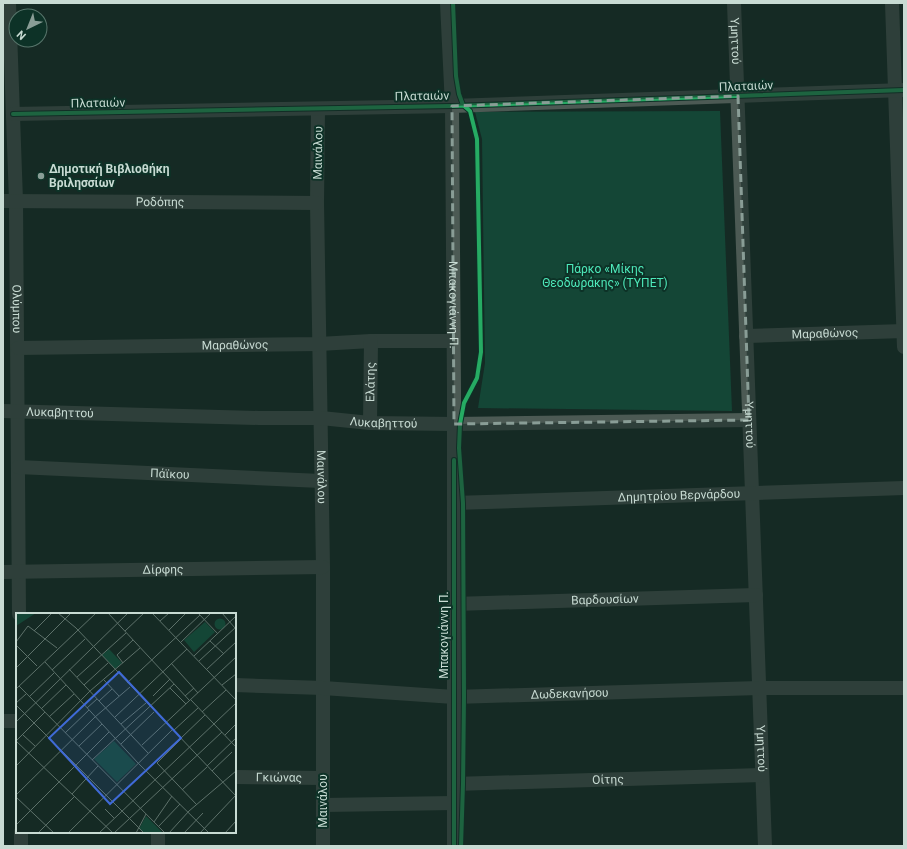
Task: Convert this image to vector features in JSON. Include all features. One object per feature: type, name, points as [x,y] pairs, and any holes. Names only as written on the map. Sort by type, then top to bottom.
[{"type":"street","name":"Ολύμπου","points":[[10,3],[7,95],[13,114],[9,201],[18,348],[19,613]]},
{"type":"street","name":"Μπακογιάννη Π.","points":[[447,3],[452,106],[454,846]]},
{"type":"street","name":"Υμηττού","points":[[734,3],[765,846]]},
{"type":"street","points":[[892,3],[900,90],[904,347]]},
{"type":"street","name":"Πλαταιών","points":[[13,114],[452,106],[900,90]]},
{"type":"street","name":"Μαινάλου","points":[[318,109],[317,203],[323,568],[323,846]]},
{"type":"street","name":"Ροδόπης","points":[[9,201],[317,203]]},
{"type":"street","name":"Μαραθώνος","points":[[746,336],[904,331]]},
{"type":"street","name":"Μαραθώνος","points":[[18,348],[319,344],[371,341],[453,341]]},
{"type":"street","name":"Ελάτης","points":[[370,423],[371,341]]},
{"type":"street","name":"Λυκαβηττού","points":[[3,411],[259,418],[321,418],[370,423],[454,424],[749,420]]},
{"type":"street","name":"Πάϊκου","points":[[18,468],[321,481]]},
{"type":"street","name":"Δημητρίου Βερνάρδου","points":[[454,503],[904,488]]},
{"type":"street","name":"Δίρφης","points":[[3,572],[323,568]]},
{"type":"street","name":"Βαρδουσίων","points":[[454,604],[756,595]]},
{"type":"street","name":"Δωδεκανήσου","points":[[236,685],[323,688],[454,697],[759,688],[904,688]]},
{"type":"street","points":[[3,721],[16,721]]},
{"type":"street","name":"Οίτης","points":[[454,784],[762,775]]},
{"type":"street","name":"Γκιώνας","points":[[236,777],[323,778]]},
{"type":"street","points":[[324,805],[454,803]]},
{"type":"street","points":[[21,833],[21,846]]},
{"type":"street","points":[[158,833],[158,846]]},
{"type":"highlighted area","points":[[738,96],[749,420],[454,424],[452,106]]},
{"type":"green space","name":"Πάρκο «Μίκης Θεοδωράκης» (ΤΥΠΕΤ)","points":[[720,111],[732,411],[478,408],[485,363],[482,139],[475,112]]},
{"type":"cycle path","points":[[453,3],[456,76],[459,94],[463,105],[470,111],[477,139],[481,352],[477,378],[464,403],[460,424],[459,448],[463,503],[464,696],[461,846]]},
{"type":"cycle path","points":[[13,114],[452,106],[904,90]]},
{"type":"cycle path","points":[[454,460],[454,846]]},
{"type":"place","name":"Δημοτική Βιβλιοθήκη Βριλησσίων","points":[[41,176]]}]
